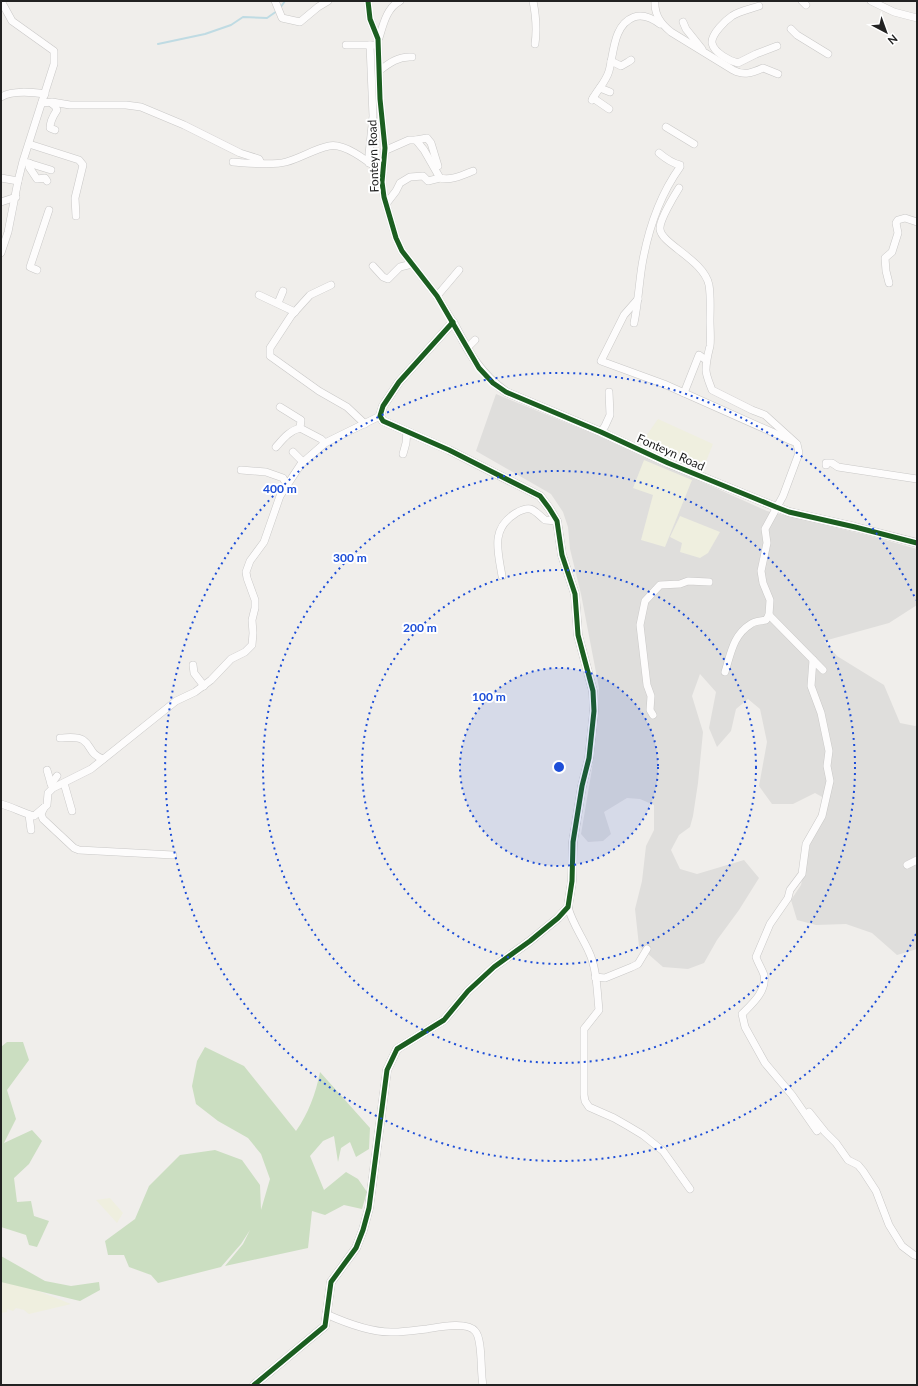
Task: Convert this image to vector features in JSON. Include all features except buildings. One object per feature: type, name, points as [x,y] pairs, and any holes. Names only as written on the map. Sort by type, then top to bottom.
[{"type":"street","points":[[1,1],[12,21],[54,51],[54,64],[28,144],[26,162],[18,181],[8,232],[1,250]]},
{"type":"street","points":[[275,1],[282,18],[300,22],[328,1]]},
{"type":"street","name":"Fonteyn Road","points":[[368,1],[370,19],[378,39],[384,151],[382,182],[386,204],[396,238],[402,251],[437,296],[479,368],[493,383],[506,392],[601,432],[668,463],[776,508],[917,543]]},
{"type":"street","points":[[346,45],[370,45],[378,42],[384,21],[394,4],[400,1]]},
{"type":"street","points":[[533,1],[536,17],[534,44]]},
{"type":"street","points":[[655,1],[654,8],[663,26]]},
{"type":"street","points":[[870,1],[894,12],[917,18]]},
{"type":"street","points":[[758,6],[733,15],[725,22],[713,37],[712,43],[722,55],[730,61],[738,63],[777,46]]},
{"type":"street","points":[[609,109],[593,99],[609,72],[619,31],[624,24],[632,18],[640,16],[648,17],[741,74],[749,74],[764,68],[778,74]]},
{"type":"street","points":[[683,22],[686,29],[704,52]]},
{"type":"street","points":[[791,29],[797,35],[828,54]]},
{"type":"street","points":[[369,163],[373,116],[370,45]]},
{"type":"street","points":[[379,71],[396,59],[406,56],[412,58]]},
{"type":"street","points":[[611,61],[621,66],[631,60]]},
{"type":"street","points":[[600,88],[610,92]]},
{"type":"street","points":[[1,97],[6,94],[45,94]]},
{"type":"street","points":[[42,103],[70,105],[126,105],[141,107],[184,125],[240,153],[259,159],[261,163]]},
{"type":"street","points":[[51,103],[57,110],[50,124],[50,128],[54,130]]},
{"type":"street","points":[[666,127],[694,144]]},
{"type":"street","points":[[384,151],[409,140],[427,138],[431,143],[438,166]]},
{"type":"street","points":[[416,140],[424,150],[440,178]]},
{"type":"street","points":[[28,144],[79,160],[83,165],[75,194],[76,216]]},
{"type":"street","points":[[233,162],[285,163],[330,145],[339,146],[357,154],[383,174]]},
{"type":"street","points":[[634,323],[642,264],[654,220],[664,191],[680,166],[668,160],[659,153]]},
{"type":"street","points":[[26,162],[51,170]]},
{"type":"street","points":[[26,162],[37,179],[45,178],[47,181]]},
{"type":"street","points":[[386,204],[400,184],[410,177],[423,176],[428,181],[440,178],[455,178],[473,171]]},
{"type":"street","points":[[1,178],[18,181]]},
{"type":"street","points":[[679,188],[672,199],[660,229],[662,236],[705,273],[709,284],[710,345],[706,360],[706,371],[712,390],[752,410],[766,414],[797,444],[799,453],[783,496],[765,528],[767,543],[761,571],[763,583],[770,600],[769,615],[766,620],[751,623],[740,631],[735,641],[725,672]]},
{"type":"street","points":[[1,202],[16,197]]},
{"type":"street","points":[[37,270],[30,268],[49,210]]},
{"type":"street","points":[[889,283],[885,258],[892,252],[898,233],[896,229],[898,220],[905,218],[917,222]]},
{"type":"street","points":[[373,266],[383,277],[388,279],[400,267],[412,264]]},
{"type":"street","points":[[437,296],[459,270]]},
{"type":"street","points":[[331,285],[310,295],[295,312],[270,348],[270,356],[319,391],[347,407],[365,424]]},
{"type":"street","points":[[278,303],[283,291]]},
{"type":"street","points":[[259,295],[295,312]]},
{"type":"street","points":[[638,299],[632,304],[624,315],[601,361],[664,384],[797,444]]},
{"type":"street","points":[[52,786],[64,783],[91,769],[176,701],[195,692],[212,680],[231,659],[245,652],[252,645],[254,633],[252,620],[255,600],[246,572],[250,560],[264,542],[280,496],[303,462],[325,444],[380,416],[383,406],[400,382],[453,322]]},
{"type":"street","points":[[467,348],[475,340]]},
{"type":"street","points":[[684,393],[699,355],[706,360]]},
{"type":"street","points":[[601,432],[610,415],[609,392]]},
{"type":"street","points":[[280,407],[301,420],[300,428]]},
{"type":"street","points":[[380,416],[383,421],[456,454],[540,496],[557,521],[562,555],[576,594],[578,635],[592,692],[594,711],[589,758],[582,786],[572,842],[572,881],[568,907],[570,916],[589,952],[594,967],[599,1010],[584,1029],[585,1101],[589,1107],[614,1118],[643,1135],[662,1151],[690,1189]]},
{"type":"street","points":[[276,447],[295,429],[300,428],[321,439],[325,444]]},
{"type":"street","points":[[403,454],[407,431]]},
{"type":"street","points":[[293,452],[303,462]]},
{"type":"street","points":[[826,465],[826,463],[832,463],[838,467],[917,479]]},
{"type":"street","points":[[241,470],[266,472],[283,478],[287,485]]},
{"type":"street","points":[[502,576],[497,542],[501,526],[507,519],[523,509],[531,509],[535,510],[545,520],[557,521]]},
{"type":"street","points":[[653,715],[650,710],[651,696],[647,685],[640,625],[645,601],[660,584],[680,584],[688,581],[709,582]]},
{"type":"street","points":[[769,615],[823,670]]},
{"type":"street","points":[[813,660],[812,686],[821,713],[829,751],[826,766],[830,780],[822,816],[806,844],[802,874],[790,890],[788,898],[770,924],[756,957],[764,974],[764,985],[755,1000],[742,1014],[745,1027],[765,1062],[792,1095],[817,1131]]},
{"type":"street","points":[[193,665],[194,673],[204,686]]},
{"type":"street","points":[[60,738],[78,738],[83,740],[95,756],[103,759]]},
{"type":"street","points":[[47,770],[52,786]]},
{"type":"street","points":[[57,776],[48,793],[47,805],[42,814],[43,819],[74,848],[79,850],[173,855]]},
{"type":"street","points":[[64,783],[72,811]]},
{"type":"street","points":[[1,804],[13,807],[34,816],[44,808]]},
{"type":"street","points":[[29,815],[31,830]]},
{"type":"street","points":[[907,865],[917,860]]},
{"type":"street","points":[[254,1385],[325,1326],[331,1282],[356,1248],[369,1208],[387,1070],[395,1052],[397,1049],[444,1020],[468,991],[489,972],[558,918],[568,907]]},
{"type":"street","points":[[595,977],[605,978],[632,968],[638,964],[647,949]]},
{"type":"street","points":[[792,1095],[836,1143],[848,1160],[858,1165],[863,1171],[876,1191],[889,1225],[902,1246],[917,1256]]},
{"type":"street","points":[[326,1314],[358,1328],[392,1332],[456,1325],[468,1326],[476,1331],[480,1340],[481,1378],[483,1385]]},
{"type":"shaded area","points":[[496,394],[611,441],[767,511],[871,536],[917,549],[917,605],[889,623],[824,641],[837,656],[884,685],[900,723],[915,726],[917,725],[917,949],[897,955],[872,933],[846,924],[816,925],[797,920],[791,900],[801,885],[813,832],[826,810],[824,798],[815,793],[793,804],[772,804],[759,786],[767,742],[760,709],[748,699],[736,709],[731,731],[717,747],[709,728],[716,692],[700,674],[692,696],[703,732],[693,816],[690,827],[679,835],[671,850],[680,869],[697,874],[744,860],[759,878],[739,910],[717,940],[704,963],[688,969],[663,967],[639,946],[635,909],[642,881],[646,846],[654,830],[654,805],[640,799],[627,798],[604,812],[611,834],[603,841],[588,842],[581,834],[592,769],[599,688],[581,594],[570,549],[568,527],[563,512],[551,494],[476,451]]},
{"type":"green space","points":[[658,419],[713,444],[705,464],[644,439]]},
{"type":"green space","points":[[644,460],[692,480],[665,547],[641,540],[653,495],[633,488]]},
{"type":"green space","points":[[680,516],[720,532],[708,553],[700,558],[680,552],[682,543],[670,537]]},
{"type":"green space","points":[[7,1042],[23,1042],[29,1060],[7,1090],[16,1119],[4,1143],[32,1130],[42,1141],[29,1164],[14,1178],[17,1202],[31,1201],[34,1216],[49,1221],[37,1247],[29,1245],[26,1235],[1,1227],[1,1047]]},
{"type":"green space","points":[[205,1047],[244,1066],[296,1131],[311,1103],[320,1072],[370,1128],[369,1149],[356,1157],[350,1142],[341,1148],[338,1162],[334,1136],[323,1141],[310,1156],[324,1190],[346,1172],[358,1179],[367,1192],[362,1209],[344,1205],[325,1215],[312,1211],[308,1248],[225,1266],[243,1244],[250,1230],[241,1244],[221,1267],[158,1283],[151,1275],[129,1267],[124,1255],[108,1255],[105,1241],[135,1219],[149,1186],[180,1155],[215,1150],[242,1160],[260,1185],[261,1210],[270,1179],[261,1154],[248,1138],[218,1121],[196,1104],[192,1086],[197,1061]]},
{"type":"green space","points":[[110,1198],[123,1213],[117,1223],[96,1200]]},
{"type":"green space","points":[[1,1256],[45,1281],[71,1286],[99,1282],[100,1290],[80,1301],[1,1282]]},
{"type":"green space","points":[[1,1276],[71,1304],[29,1314],[24,1310],[16,1308],[13,1311],[7,1309],[7,1312],[1,1313]]},
{"type":"waterway","points":[[280,8],[285,1]]},
{"type":"waterway","points":[[158,44],[205,34],[231,25],[243,17],[267,18],[277,11]]},
{"type":"cycle path","points":[[368,1],[370,19],[378,39],[380,99],[385,148],[382,182],[384,197],[396,238],[402,251],[437,296],[479,368],[493,383],[506,392],[601,432],[668,463],[789,512],[917,543]]},
{"type":"cycle path","points":[[254,1385],[325,1326],[331,1282],[356,1248],[369,1208],[387,1070],[397,1049],[444,1020],[468,991],[494,967],[530,941],[558,918],[568,907],[572,881],[573,842],[582,786],[589,758],[594,711],[593,691],[578,635],[575,594],[562,555],[557,521],[540,496],[449,450],[383,421],[380,416],[383,406],[399,382],[453,322]]}]
